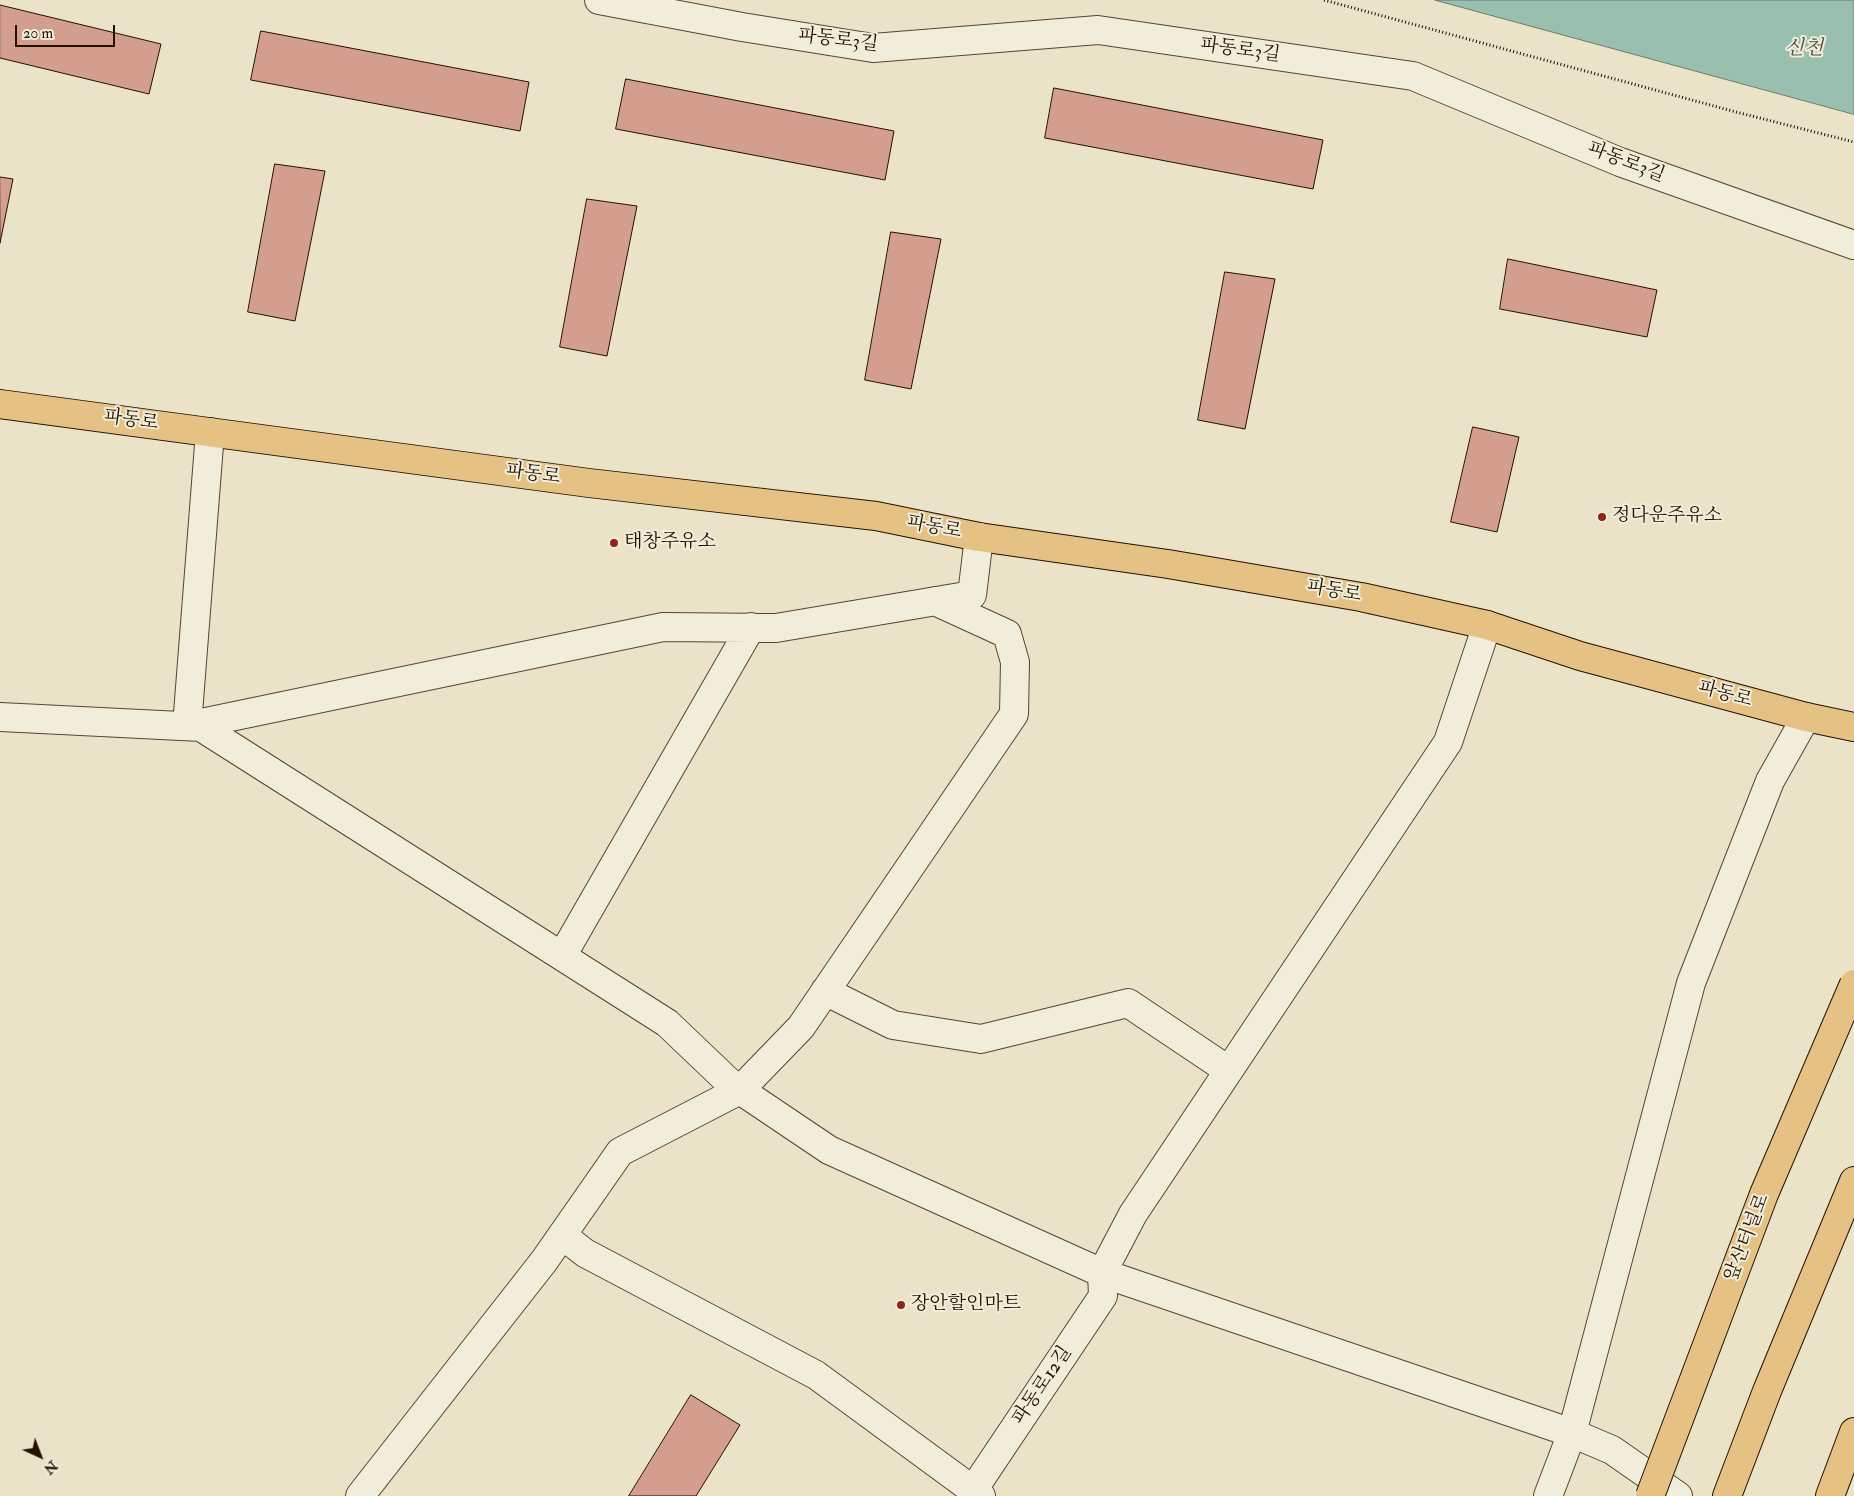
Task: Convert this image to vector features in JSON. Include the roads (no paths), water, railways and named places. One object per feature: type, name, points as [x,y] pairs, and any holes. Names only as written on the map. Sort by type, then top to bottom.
[{"type":"main road","name":"파동로","points":[[0,404],[588,483],[876,516],[979,537],[1168,564],[1352,595],[1487,625],[1580,656],[1806,717],[1854,727]]},
{"type":"main road","name":"앞산터널로","points":[[1650,1496],[1764,1194],[1854,984]]},
{"type":"main road","points":[[1727,1496],[1767,1391],[1854,1181]]},
{"type":"main road","points":[[1830,1496],[1854,1432]]},
{"type":"street","name":"파동로3길","points":[[600,0],[742,27],[873,48],[1098,30],[1413,76],[1620,162],[1854,245]]},
{"type":"street","points":[[187,726],[210,432]]},
{"type":"street","points":[[187,726],[663,627],[776,628],[972,595],[979,537]]},
{"type":"street","points":[[360,1496],[544,1260],[620,1152],[740,1090],[800,1027],[1014,714],[1016,662],[1007,634],[935,601]]},
{"type":"street","points":[[1102,1273],[1132,1214],[1448,742],[1487,625]]},
{"type":"street","points":[[562,956],[751,627]]},
{"type":"street","points":[[0,717],[200,727],[667,1023],[731,1084],[829,1150],[1102,1273],[1572,1433],[1612,1450],[1678,1496]]},
{"type":"street","points":[[1548,1496],[1572,1433],[1691,983],[1770,781],[1806,717]]},
{"type":"street","points":[[825,991],[894,1026],[981,1039],[1128,1003],[1228,1070]]},
{"type":"street","points":[[562,1235],[585,1253],[816,1375],[976,1494]]},
{"type":"street","name":"파동로12길","points":[[976,1494],[1102,1296],[1102,1273]]},
{"type":"water","name":"신천","points":[[1435,0],[1854,0],[1854,114]]},
{"type":"place","name":"정다운주유소","points":[[1602,517]]},
{"type":"place","name":"태창주유소","points":[[614,543]]},
{"type":"place","name":"장안할인마트","points":[[901,1305]]}]
